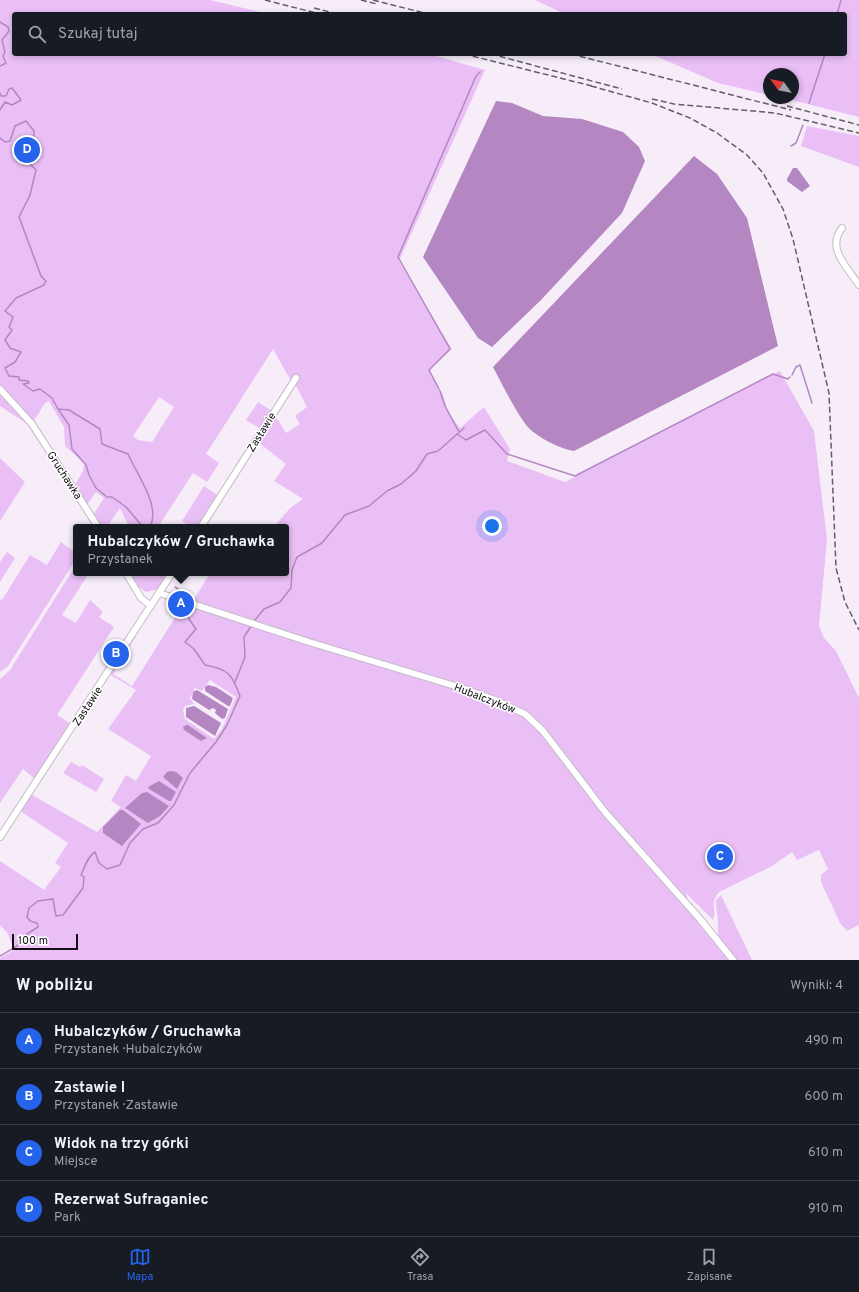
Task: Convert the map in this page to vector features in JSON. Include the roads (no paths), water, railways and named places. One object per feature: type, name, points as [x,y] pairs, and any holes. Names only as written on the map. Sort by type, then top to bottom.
[{"type":"street","points":[[842,228],[835,239],[836,248],[859,284]]},
{"type":"street","name":"Zastawie","points":[[203,524],[296,378]]},
{"type":"street","name":"Gruchawka","points":[[0,389],[32,424],[96,524]]},
{"type":"street","points":[[128,576],[141,598],[151,606]]},
{"type":"street","name":"Zastawie","points":[[0,837],[170,576]]},
{"type":"street","name":"Hubalczyków","points":[[159,593],[309,642],[465,690],[495,700],[525,714],[543,731],[605,812],[700,919],[733,960]]},
{"type":"waterway","points":[[838,12],[841,0]]},
{"type":"waterway","points":[[0,22],[8,27],[9,31],[2,40],[5,52],[3,56],[6,63],[0,66]]},
{"type":"waterway","points":[[809,103],[824,56]]},
{"type":"waterway","points":[[439,389],[429,370],[450,349],[398,257],[476,76],[480,72]]},
{"type":"waterway","points":[[0,93],[1,96],[6,96],[9,89],[12,88],[21,100],[12,105],[5,102],[0,110]]},
{"type":"waterway","points":[[0,138],[5,142],[10,141],[15,126],[26,121],[34,131],[33,148],[27,161],[36,170],[30,195],[19,217],[41,276],[46,281],[44,285],[16,298],[5,311],[13,317],[9,327],[12,330],[5,340],[10,348],[21,352],[15,362],[5,368],[9,376],[19,377],[19,380],[28,381],[29,383],[23,384],[33,391],[40,389],[52,398],[58,409],[69,410],[100,429],[102,444],[128,454],[150,500],[153,519],[151,524]]},
{"type":"waterway","points":[[791,146],[796,143],[803,125]]},
{"type":"waterway","points":[[792,375],[796,367],[800,365],[812,403]]},
{"type":"waterway","points":[[457,434],[466,440],[485,430],[507,454],[575,476],[773,374],[788,379],[790,377]]},
{"type":"waterway","points":[[440,391],[445,406],[459,432]]},
{"type":"waterway","points":[[58,409],[69,425],[72,449],[86,465],[89,475],[96,488],[107,497],[112,497],[126,507],[140,524]]},
{"type":"waterway","points":[[255,620],[264,609],[280,602],[291,588],[292,570],[297,557],[322,543],[345,515],[369,506],[387,491],[401,484],[416,471],[427,454],[438,451],[464,428]]},
{"type":"waterway","points":[[175,587],[192,598]]},
{"type":"waterway","points":[[0,956],[17,946],[27,934],[38,927],[37,923],[30,921],[27,917],[29,908],[38,901],[53,899],[56,916],[63,915],[83,888],[84,877],[81,875],[88,859],[92,854],[95,852],[99,863],[107,869],[120,865],[130,843],[143,829],[158,823],[174,805],[190,773],[216,742],[227,725],[240,696],[234,682],[228,674],[219,668],[205,665],[194,649],[185,642],[196,629],[189,619],[188,608]]},
{"type":"waterway","points":[[235,682],[245,657],[244,637],[251,626]]},
{"type":"railway","points":[[265,0],[312,12]]},
{"type":"railway","points":[[361,0],[377,4]]},
{"type":"railway","points":[[373,0],[420,12]]},
{"type":"railway","points":[[314,8],[330,12]]},
{"type":"railway","points":[[472,56],[596,87]]},
{"type":"railway","points":[[498,56],[622,89]]},
{"type":"railway","points":[[579,56],[791,110]]},
{"type":"railway","points":[[591,86],[652,103],[690,118],[717,133],[747,155],[763,173],[783,209],[793,239],[829,393],[836,568],[845,602],[859,630]]},
{"type":"railway","points":[[652,99],[674,104],[775,113],[859,133]]},
{"type":"railway","points":[[787,106],[859,125]]},
{"type":"place","name":"Rezerwat Sufraganiec","points":[[27,150]]},
{"type":"place","name":"Hubalczyków / Gruchawka","points":[[181,604]]},
{"type":"place","name":"Zastawie I","points":[[116,654]]},
{"type":"place","name":"Widok na trzy górki","points":[[720,857]]}]
